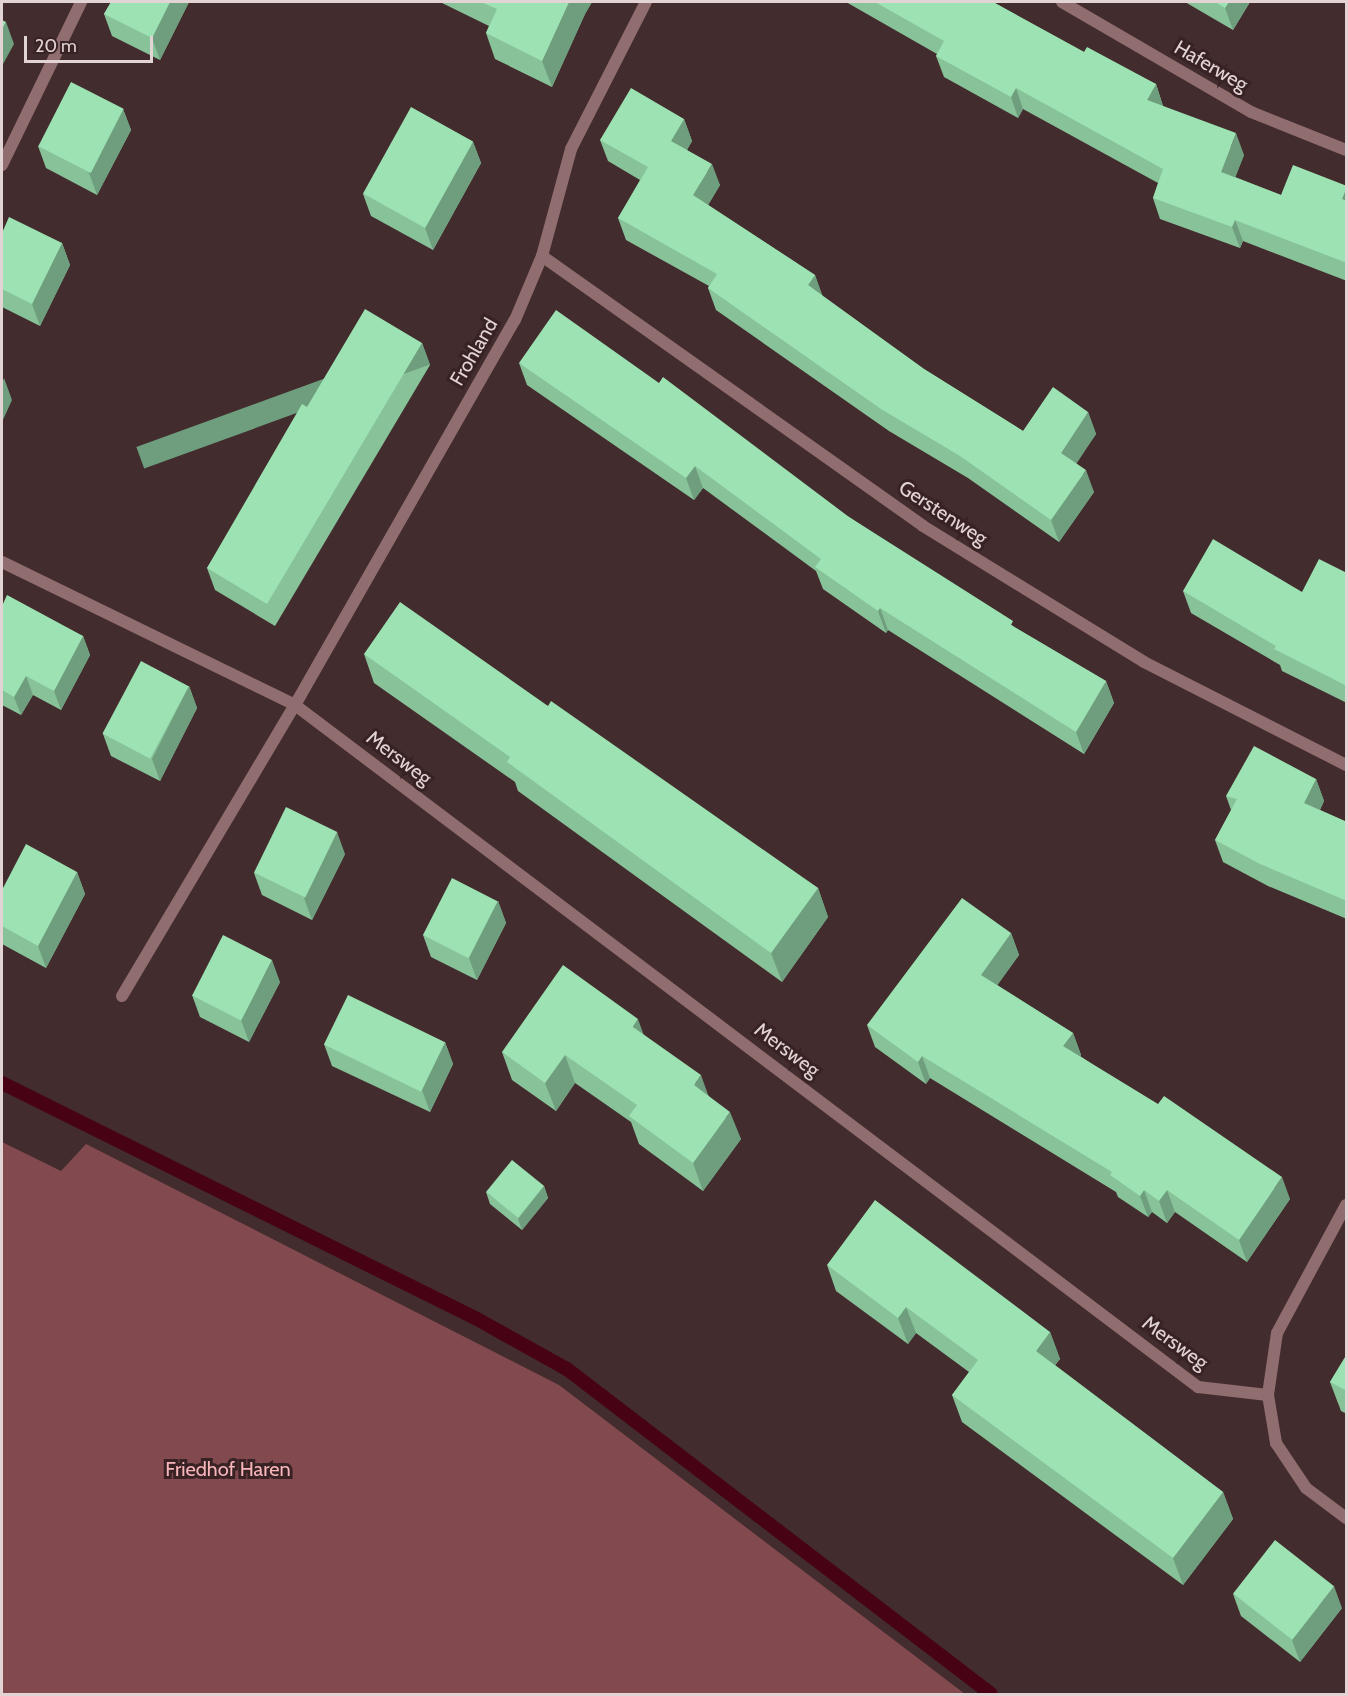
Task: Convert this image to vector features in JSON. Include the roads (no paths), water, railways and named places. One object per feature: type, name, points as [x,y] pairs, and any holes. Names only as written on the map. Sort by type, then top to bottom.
[{"type":"street","points":[[2,165],[81,2]]},
{"type":"street","name":"Frohland","points":[[295,705],[515,320],[542,256],[571,149],[646,2]]},
{"type":"street","name":"Haferweg","points":[[1062,2],[1251,112],[1347,150]]},
{"type":"street","name":"Gerstenweg","points":[[542,256],[951,543],[1144,662],[1347,765]]},
{"type":"street","name":"Mersweg","points":[[2,562],[295,705],[1198,1387],[1268,1395]]},
{"type":"street","points":[[122,996],[295,705]]},
{"type":"street","points":[[1347,1205],[1278,1333],[1268,1395],[1276,1443],[1306,1488],[1347,1518]]},
{"type":"waterway","points":[[2,1083],[477,1319],[567,1369],[991,1694]]},
{"type":"park label","name":"Friedhof Haren","points":[[228,1469]]}]
